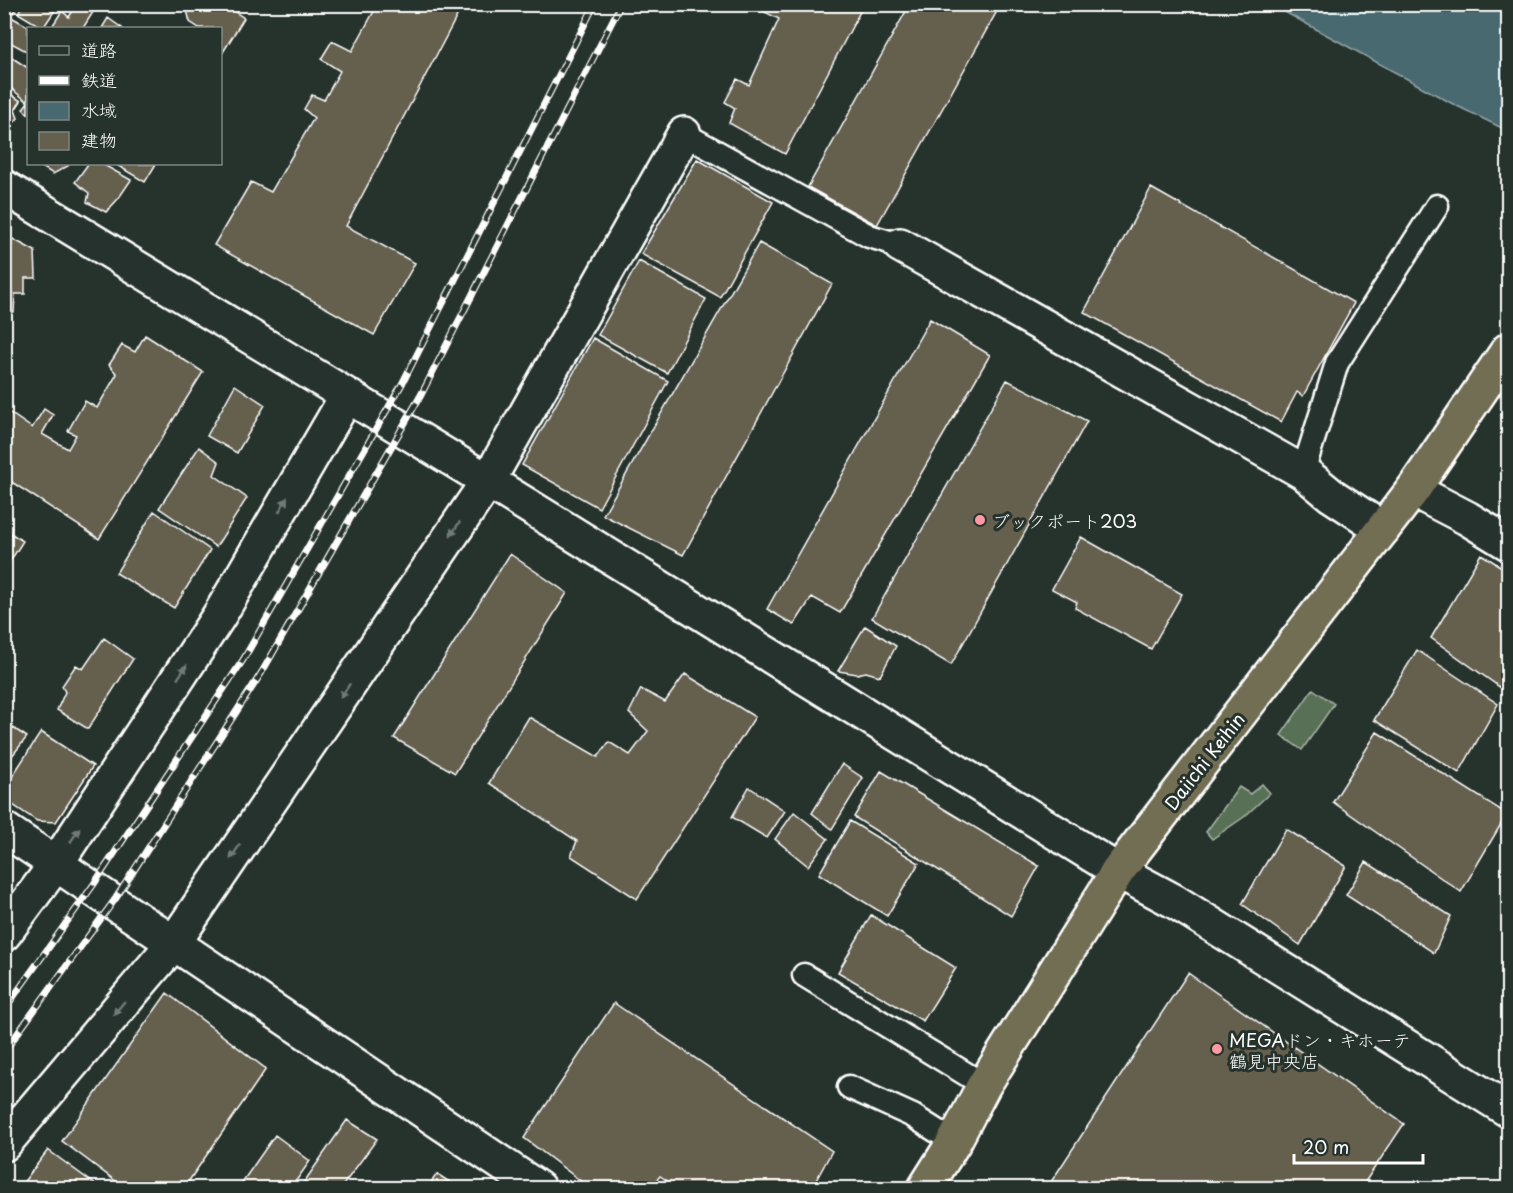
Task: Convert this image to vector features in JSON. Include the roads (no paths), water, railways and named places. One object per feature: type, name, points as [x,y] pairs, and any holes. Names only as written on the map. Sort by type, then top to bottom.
[{"type":"highway","name":"Daiichi Keihin","points":[[925,1188],[954,1142],[984,1085],[1118,871],[1413,490],[1509,350]]},
{"type":"street","points":[[4,1144],[173,944],[488,481],[684,134]]},
{"type":"street","points":[[4,187],[488,481],[1118,871],[1174,901],[1509,1110]]},
{"type":"street","points":[[900,245],[1303,472],[1331,495],[1383,529]]},
{"type":"street","points":[[4,934],[56,864],[219,616],[347,396]]},
{"type":"street","points":[[1413,490],[1509,543]]},
{"type":"street","points":[[4,829],[538,1188]]},
{"type":"lane","points":[[684,134],[869,236],[900,245]]},
{"type":"lane","points":[[1303,472],[1337,363],[1437,206]]},
{"type":"lane","points":[[804,975],[984,1085]]},
{"type":"lane","points":[[849,1087],[913,1116],[954,1142]]},
{"type":"water","points":[[1272,5],[1508,5],[1508,131],[1453,104]]},
{"type":"railway","points":[[4,1010],[94,884],[243,660],[402,384],[595,4]]},
{"type":"railway","points":[[4,1052],[116,898],[262,672],[421,395],[621,4]]},
{"type":"place","name":"ブックポート203","points":[[980,520]]},
{"type":"place","name":"MEGAドン・キホーテ 鶴見中央店","points":[[1217,1049]]}]
